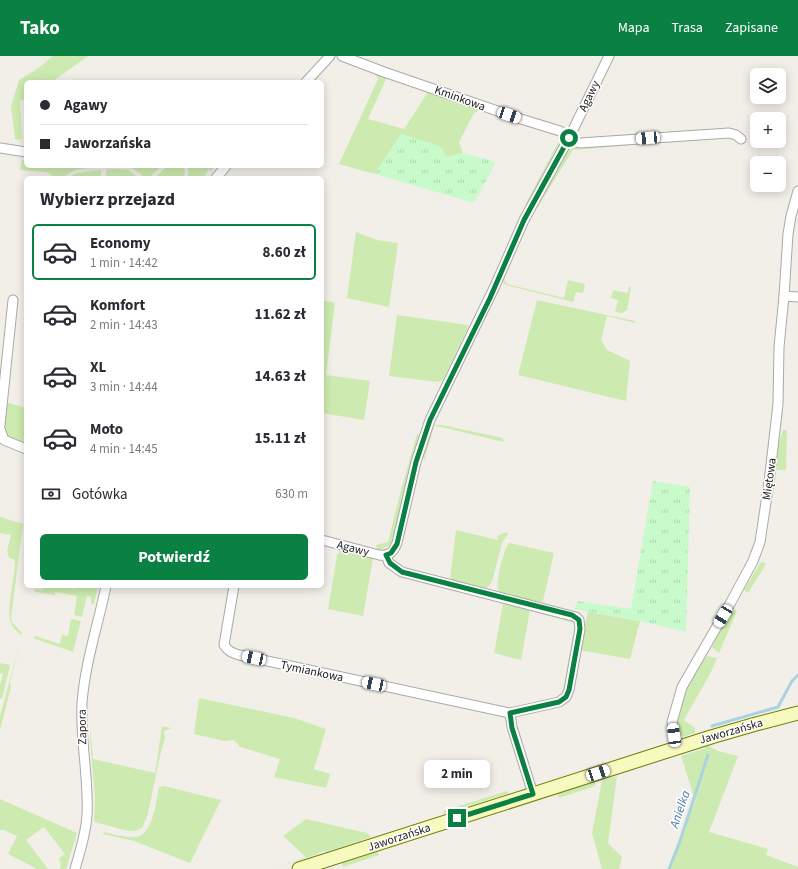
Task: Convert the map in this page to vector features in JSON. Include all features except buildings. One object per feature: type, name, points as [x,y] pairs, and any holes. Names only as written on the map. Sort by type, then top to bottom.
[{"type":"street","points":[[308,80],[330,56]]},
{"type":"street","name":"Kminkowa","points":[[342,56],[521,119],[560,130],[573,141],[580,143],[729,133],[736,135],[741,139]]},
{"type":"street","name":"Agawy","points":[[324,541],[370,553],[386,555],[391,553],[397,544],[416,462],[430,420],[487,304],[524,220],[569,138],[609,56]]},
{"type":"street","points":[[0,148],[24,152]]},
{"type":"street","points":[[218,176],[224,168]]},
{"type":"street","name":"Miętowa","points":[[677,748],[672,722],[682,687],[754,561],[760,542],[777,411],[779,347],[789,224],[798,191]]},
{"type":"street","points":[[784,296],[798,297]]},
{"type":"street","points":[[0,424],[13,300]]},
{"type":"street","points":[[0,429],[4,440],[24,448]]},
{"type":"street","name":"Tymiankowa","points":[[234,588],[224,645],[226,649],[239,655],[510,713],[559,702],[566,697],[569,690],[580,634],[580,624],[576,617],[402,572],[390,563],[386,555]]},
{"type":"street","name":"Zapora","points":[[75,869],[84,836],[87,818],[82,732],[84,688],[88,662],[106,588]]},
{"type":"street","points":[[510,713],[512,728],[533,794]]},
{"type":"street","name":"Jaworzańska","points":[[299,869],[677,748],[756,724],[798,714]]},
{"type":"green space","points":[[53,56],[88,56],[55,80],[24,80],[24,100],[20,101],[22,139],[15,139],[11,106],[19,80],[37,69]]},
{"type":"green space","points":[[365,68],[387,77],[368,119],[404,129],[428,92],[403,83],[558,134],[563,141],[528,206],[525,205],[559,141],[557,136],[480,110],[474,113],[459,142],[463,153],[447,157],[401,134],[375,174],[339,164],[378,79],[375,73],[363,69]]},
{"type":"green space","points":[[401,134],[440,146],[447,157],[463,153],[496,162],[474,203],[375,174]]},
{"type":"green space","points":[[653,141],[655,143],[573,150],[539,205],[537,203],[565,152],[569,149],[573,147]]},
{"type":"green space","points":[[22,160],[24,160],[24,168],[88,168],[75,170],[65,176],[53,176],[46,172],[20,170]]},
{"type":"green space","points":[[131,168],[159,168],[151,176],[143,176]]},
{"type":"green space","points":[[165,168],[184,168],[185,172],[184,176],[157,176]]},
{"type":"green space","points":[[188,168],[213,168],[211,171],[209,169],[206,176],[188,176]]},
{"type":"green space","points":[[101,170],[101,176],[71,176],[77,173]]},
{"type":"green space","points":[[106,170],[128,170],[136,176],[106,176]]},
{"type":"green space","points":[[356,232],[377,240],[398,243],[389,307],[347,298]]},
{"type":"green space","points":[[518,240],[520,241],[504,279],[507,284],[564,298],[568,280],[585,284],[583,293],[576,292],[573,302],[506,285],[502,281]]},
{"type":"green space","points":[[629,286],[631,287],[627,310],[622,313],[615,312],[618,300],[611,298],[613,290],[628,293]]},
{"type":"green space","points":[[324,300],[335,303],[326,375],[370,381],[364,420],[324,413]]},
{"type":"green space","points":[[537,300],[635,321],[635,323],[607,316],[601,340],[607,350],[630,361],[626,401],[518,375]]},
{"type":"green space","points":[[397,315],[469,326],[443,380],[438,382],[389,376]]},
{"type":"green space","points":[[5,402],[24,407],[24,446],[10,441],[3,428]]},
{"type":"green space","points":[[436,425],[503,438],[504,442],[437,426],[434,427],[424,461],[426,442],[430,431],[433,427]]},
{"type":"green space","points":[[783,430],[787,430],[786,470],[776,470],[778,445]]},
{"type":"green space","points":[[417,434],[420,435],[395,538],[388,546],[377,550],[376,545],[388,542]]},
{"type":"green space","points":[[653,481],[690,487],[686,632],[640,621],[574,609],[578,601],[631,609]]},
{"type":"green space","points":[[0,517],[23,524],[11,618],[12,622],[22,633],[22,635],[14,629],[10,620],[9,614],[15,560],[9,558],[7,551],[11,535],[0,533]]},
{"type":"green space","points":[[456,530],[498,540],[497,536],[507,532],[508,534],[502,543],[492,582],[487,588],[482,589],[450,580]]},
{"type":"green space","points":[[509,543],[554,553],[543,601],[519,600],[507,596],[498,590],[500,566],[504,552]]},
{"type":"green space","points":[[342,549],[373,556],[363,616],[328,609],[337,555]]},
{"type":"green space","points":[[763,562],[766,564],[748,593],[744,590],[760,563]]},
{"type":"green space","points":[[43,588],[98,588],[94,604],[91,604],[91,597],[87,596],[82,617],[74,615],[77,596],[55,592],[55,595],[35,592],[35,589],[43,590]]},
{"type":"green space","points":[[501,601],[574,620],[576,624],[566,690],[561,697],[532,705],[532,703],[562,695],[575,623],[530,611],[521,660],[494,653],[503,604],[500,603]]},
{"type":"green space","points":[[735,610],[737,611],[719,653],[712,647],[724,623]]},
{"type":"green space","points":[[588,612],[640,621],[630,659],[579,650]]},
{"type":"green space","points":[[71,619],[81,621],[73,652],[33,638],[35,636],[60,644],[62,635],[68,636]]},
{"type":"green space","points":[[20,643],[10,683],[11,687],[0,730],[0,716]]},
{"type":"green space","points":[[707,656],[717,658],[711,672],[684,720],[695,728],[695,733],[683,737],[679,732],[677,725],[679,706],[693,673]]},
{"type":"green space","points":[[0,663],[10,665],[2,699],[0,698],[0,685],[3,674],[0,673]]},
{"type":"green space","points":[[199,698],[294,718],[326,729],[314,769],[330,774],[326,788],[274,777],[280,759],[240,747],[234,740],[224,741],[194,734]]},
{"type":"green space","points":[[90,725],[93,759],[155,773],[162,726],[171,728],[164,731],[165,738],[148,814],[142,828],[135,831],[129,831],[94,822],[95,798]]},
{"type":"green space","points":[[707,745],[718,751],[738,756],[709,832],[768,849],[766,855],[798,867],[798,869],[670,869],[695,800],[681,756],[703,749]]},
{"type":"green space","points":[[617,776],[608,843],[622,857],[619,869],[602,869],[592,833],[602,781]]},
{"type":"green space","points":[[595,782],[595,786],[559,798],[558,793]]},
{"type":"green space","points":[[164,786],[221,800],[190,863],[134,841],[103,834],[104,832],[119,836],[131,837],[141,835],[146,831],[153,817],[159,787]]},
{"type":"green space","points":[[507,791],[509,793],[444,814],[443,811]]},
{"type":"green space","points":[[0,799],[77,833],[66,869],[60,869],[61,864],[59,858],[65,854],[44,827],[26,840],[48,869],[37,869],[8,854],[17,836],[4,830],[0,830]]},
{"type":"green space","points":[[306,819],[367,833],[371,837],[326,852],[318,853],[273,869],[306,857],[283,836]]},
{"type":"green space","points":[[377,851],[379,855],[343,867],[342,863]]},
{"type":"waterway","name":"Anielka","points":[[712,726],[778,707],[792,681],[798,675]]},
{"type":"waterway","name":"Anielka","points":[[669,869],[680,841],[708,755]]},
{"type":"route","points":[[457,818],[533,794],[512,728],[510,713],[559,702],[566,697],[569,690],[580,634],[579,620],[572,615],[402,572],[390,563],[386,555],[395,549],[397,544],[416,462],[426,428],[490,298],[524,220],[569,138]]}]
